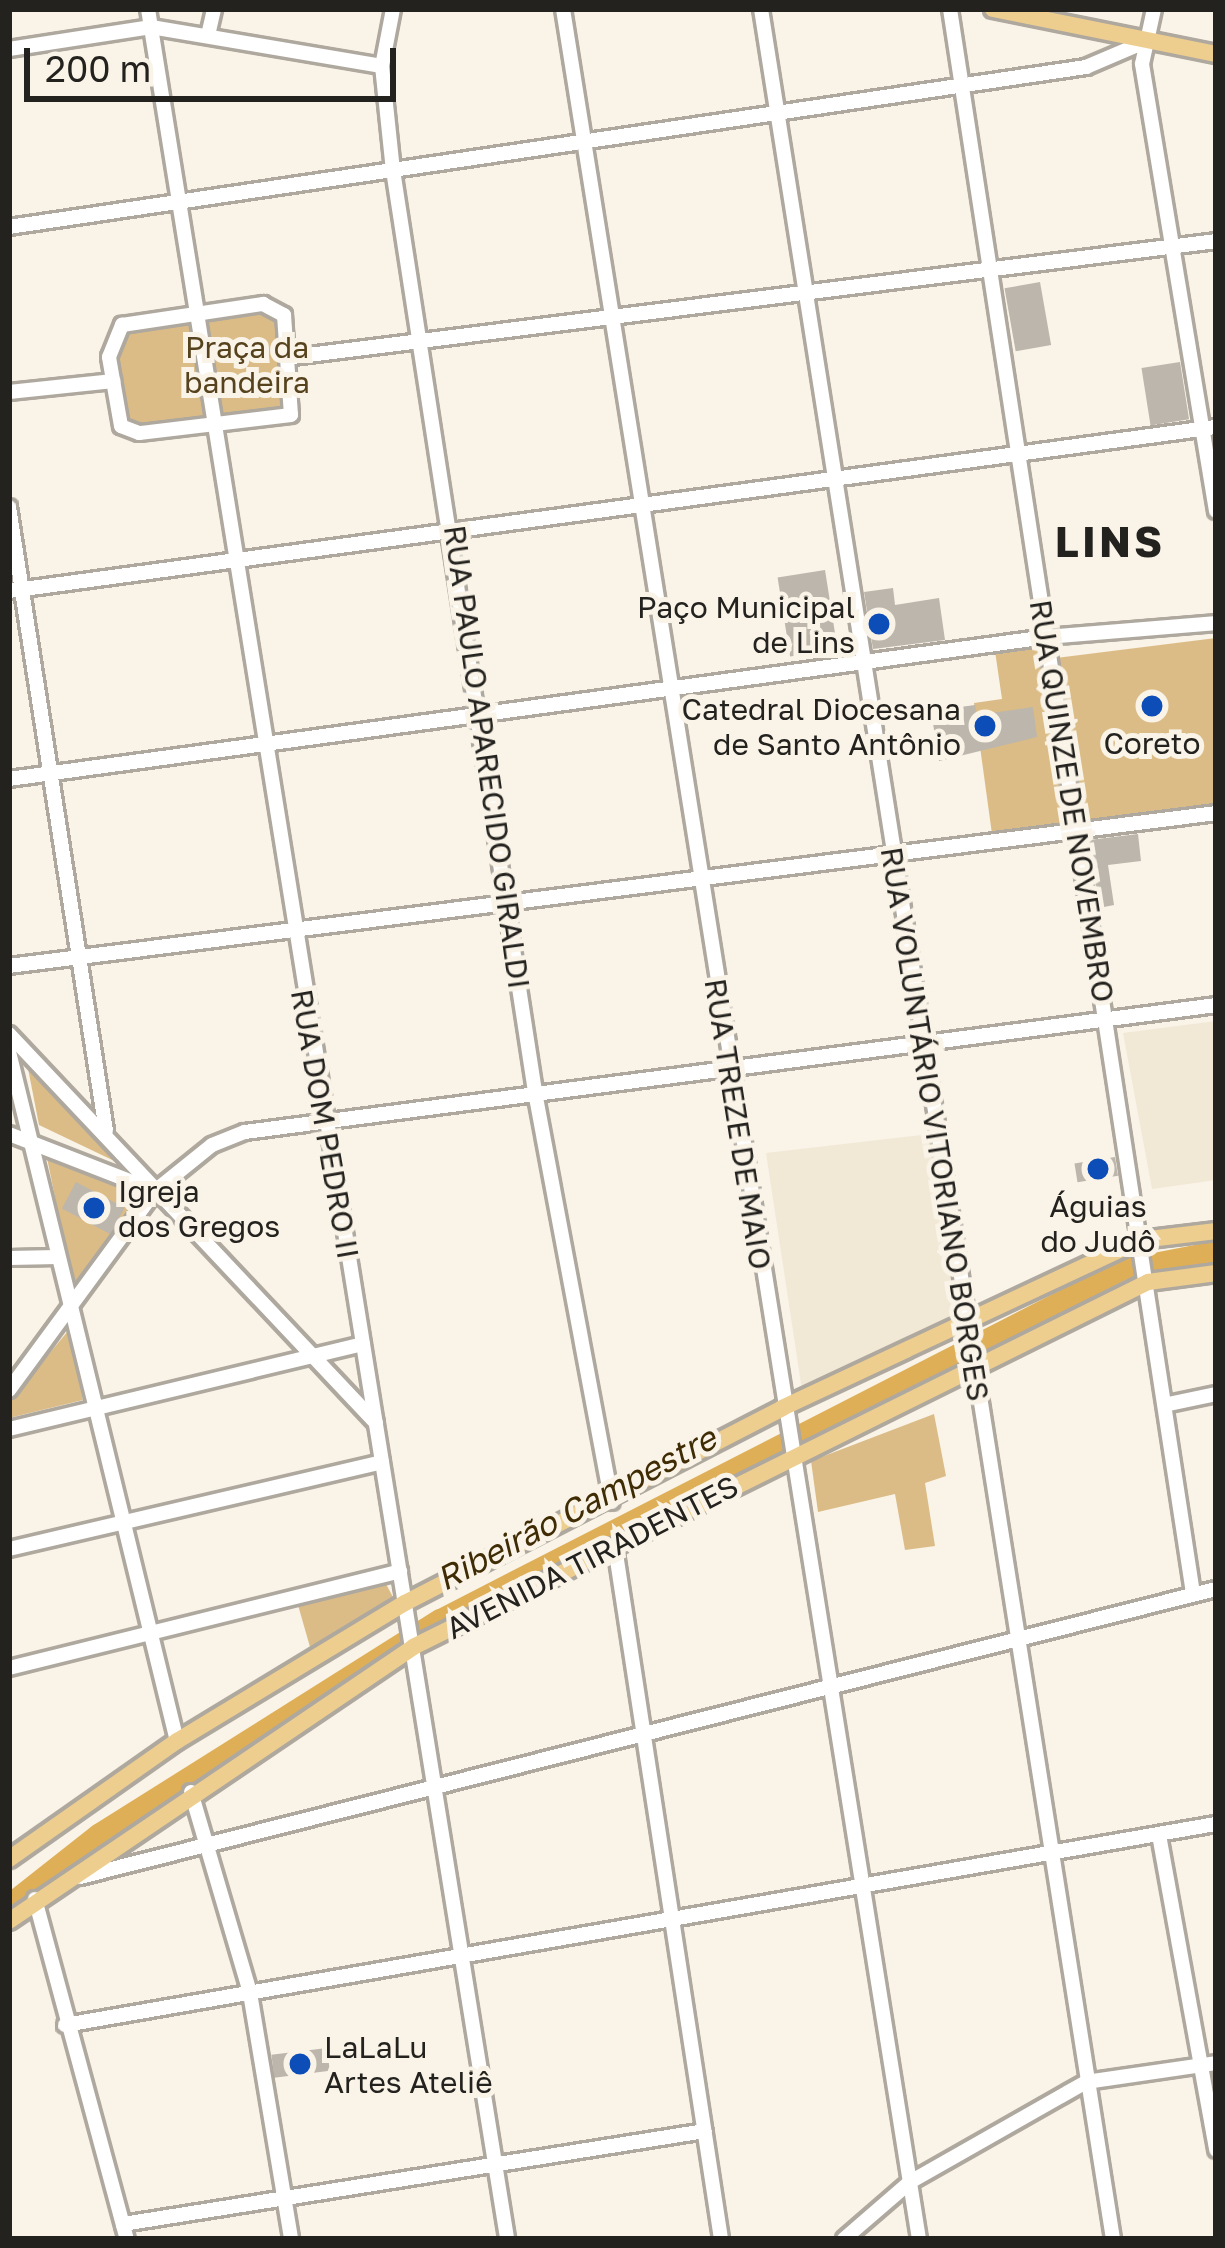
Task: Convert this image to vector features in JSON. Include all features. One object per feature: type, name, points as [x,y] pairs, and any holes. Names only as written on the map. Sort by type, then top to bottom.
[{"type":"main road","points":[[993,9],[1216,54]]},
{"type":"main road","name":"AVENIDA TIRADENTES","points":[[9,1859],[176,1741],[406,1609],[783,1413],[1142,1245],[1216,1231]]},
{"type":"main road","name":"AVENIDA TIRADENTES","points":[[9,1922],[57,1882],[412,1643],[615,1547],[790,1449],[1147,1278],[1216,1273]]},
{"type":"street","name":"RUA DOM PEDRO II","points":[[148,9],[210,427],[267,744],[322,1119],[376,1423],[506,2239]]},
{"type":"street","points":[[208,31],[214,9]]},
{"type":"street","name":"RUA PAULO APARECIDO GIRALDI","points":[[393,9],[382,66],[393,170],[483,716],[536,1092],[612,1504]]},
{"type":"street","name":"RUA TREZE DE MAIO","points":[[563,9],[617,316],[639,506],[674,689],[698,881],[919,2239]]},
{"type":"street","name":"RUA VOLUNTÁRIO VITORIANO BORGES","points":[[760,9],[857,664],[894,855],[1113,2239]]},
{"type":"street","name":"RUA QUINZE DE NOVEMBRO","points":[[950,9],[1014,450],[1169,1404],[1193,1593]]},
{"type":"street","points":[[1154,9],[1142,64],[1209,428],[1216,511]]},
{"type":"street","points":[[9,49],[151,27],[208,31],[382,66]]},
{"type":"street","points":[[9,227],[583,137],[1086,67],[1147,41]]},
{"type":"street","points":[[293,357],[1216,242]]},
{"type":"street","points":[[278,309],[293,357],[291,415],[128,432],[112,381],[111,339],[122,325],[193,314],[278,309]]},
{"type":"street","points":[[9,392],[112,381]]},
{"type":"street","points":[[16,590],[1014,450],[1209,428]]},
{"type":"street","points":[[9,507],[16,590],[82,959],[106,1131]]},
{"type":"street","points":[[9,779],[1047,637],[1216,623]]},
{"type":"street","points":[[9,966],[294,934],[1216,813]]},
{"type":"street","points":[[9,1390],[71,1313],[154,1192],[212,1144],[322,1119],[1216,1005]]},
{"type":"street","points":[[9,1034],[106,1131],[154,1192],[376,1423]]},
{"type":"street","points":[[9,1052],[176,1741]]},
{"type":"street","points":[[9,1134],[29,1135],[154,1192]]},
{"type":"street","points":[[9,1258],[58,1257]]},
{"type":"street","points":[[9,1429],[363,1344]]},
{"type":"street","points":[[1169,1404],[1216,1394]]},
{"type":"street","points":[[9,1549],[382,1462]]},
{"type":"street","points":[[615,1547],[639,1733],[721,2239]]},
{"type":"street","points":[[9,1668],[400,1571]]},
{"type":"street","points":[[57,1882],[436,1790],[639,1733],[832,1689],[1216,1589]]},
{"type":"street","points":[[191,1792],[250,1993],[291,2239]]},
{"type":"street","points":[[65,2025],[1216,1824]]},
{"type":"street","points":[[1159,1834],[1209,2064],[1216,2150]]},
{"type":"street","points":[[35,1899],[65,2025],[125,2231],[285,2198],[705,2131]]},
{"type":"street","points":[[844,2239],[910,2182],[1086,2082],[1209,2064]]},
{"type":"shaded area","points":[[1216,1021],[1216,1180],[1152,1189],[1123,1033]]},
{"type":"shaded area","points":[[930,1134],[957,1316],[802,1390],[766,1153]]},
{"type":"green space","name":"Praça da bandeira","points":[[263,305],[278,310],[295,408],[211,425],[195,315]]},
{"type":"green space","name":"Praça da bandeira","points":[[191,316],[208,425],[129,431],[111,368],[117,331]]},
{"type":"green space","points":[[1216,638],[1216,809],[1079,828],[1056,658]]},
{"type":"green space","points":[[1046,645],[1068,824],[992,834],[974,703],[1002,699],[995,651]]},
{"type":"green space","points":[[26,1058],[127,1167],[39,1125]]},
{"type":"green space","points":[[46,1153],[141,1198],[75,1295]]},
{"type":"green space","points":[[68,1331],[83,1400],[9,1418],[9,1402]]},
{"type":"green space","points":[[934,1414],[946,1476],[925,1483],[935,1546],[905,1550],[895,1494],[818,1512],[811,1461]]},
{"type":"green space","points":[[385,1582],[394,1599],[310,1647],[298,1605]]},
{"type":"building","points":[[1040,282],[1051,345],[1016,351],[1005,288]]},
{"type":"building","points":[[1180,362],[1189,419],[1151,425],[1141,368]]},
{"type":"building","points":[[825,570],[838,649],[790,657],[778,578]]},
{"type":"building","points":[[893,588],[895,605],[939,598],[945,640],[873,649],[864,592]]},
{"type":"building","name":"Catedral Diocesana de Santo Antônio","points":[[975,705],[977,715],[1033,707],[1037,737],[939,761],[931,711]]},
{"type":"building","points":[[1138,834],[1141,861],[1108,865],[1114,905],[1099,908],[1089,840]]},
{"type":"building","name":"Águias do Judô","points":[[1115,1157],[1118,1176],[1077,1182],[1075,1163]]},
{"type":"building","name":"Igreja dos Gregos","points":[[76,1182],[125,1208],[110,1234],[62,1208]]},
{"type":"building","name":"LaLaLu Artes Ateliê","points":[[327,2048],[330,2071],[274,2078],[271,2055]]},
{"type":"waterway","name":"Ribeirão Campestre","points":[[9,1904],[98,1834],[440,1619],[1123,1269],[1216,1251]]},
{"type":"place","name":"Paço Municipal de Lins","points":[[879,624]]},
{"type":"place","name":"Coreto","points":[[1152,706]]},
{"type":"place","name":"Catedral Diocesana de Santo Antônio","points":[[985,726]]},
{"type":"place","name":"Águias do Judô","points":[[1098,1169]]},
{"type":"place","name":"Igreja dos Gregos","points":[[94,1208]]},
{"type":"place","name":"LaLaLu Artes Ateliê","points":[[300,2064]]},
{"type":"district","name":"LINS","points":[[1110,541]]}]
